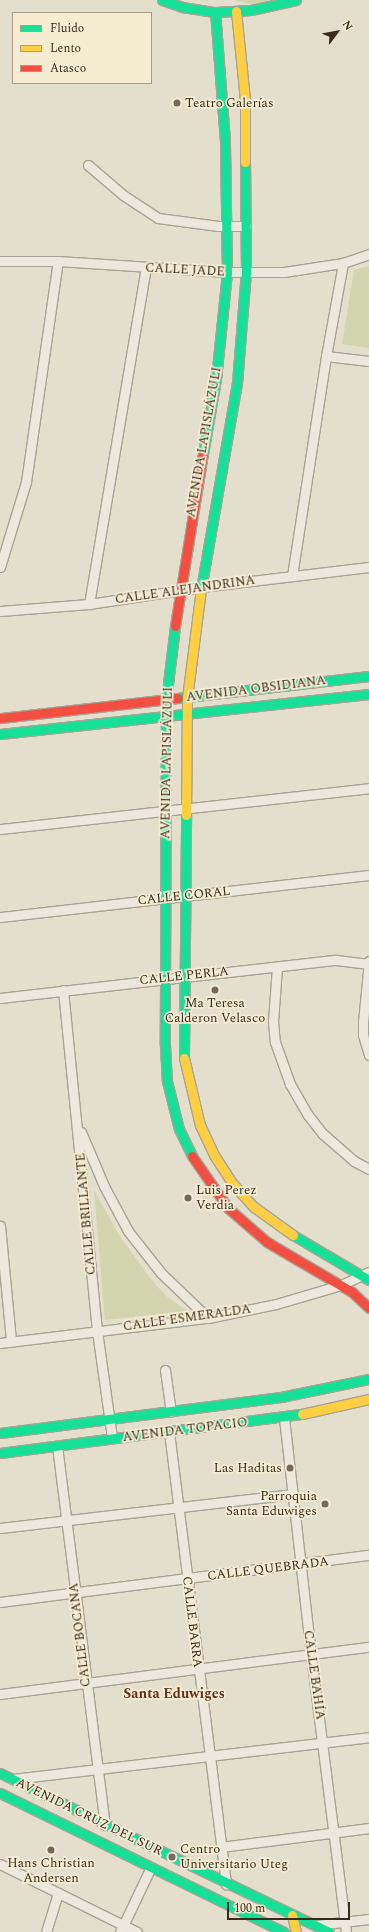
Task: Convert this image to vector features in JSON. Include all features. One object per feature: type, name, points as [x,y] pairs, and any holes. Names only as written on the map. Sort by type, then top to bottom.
[{"type":"main road","points":[[162,0],[182,7],[215,12],[277,6],[296,0]]},
{"type":"main road","name":"AVENIDA LAPISLÁZULI","points":[[236,11],[245,100],[246,272],[238,383],[201,587],[187,698],[184,1065],[200,1125],[217,1160],[254,1208],[278,1226],[367,1275]]},
{"type":"main road","name":"AVENIDA LAPISLÁZULI","points":[[215,12],[225,141],[227,272],[216,379],[179,590],[166,700],[165,978],[167,1081],[179,1129],[195,1162],[216,1194],[249,1228],[268,1242],[341,1285],[369,1308]]},
{"type":"main road","points":[[216,25],[228,19],[237,24]]},
{"type":"main road","name":"AVENIDA OBSIDIANA","points":[[0,718],[187,698],[369,676]]},
{"type":"main road","name":"AVENIDA OBSIDIANA","points":[[0,734],[166,718],[369,694]]},
{"type":"main road","name":"AVENIDA TOPACIO","points":[[0,1433],[110,1421],[281,1397],[369,1379]]},
{"type":"main road","name":"AVENIDA TOPACIO","points":[[0,1453],[284,1418],[369,1399]]},
{"type":"main road","name":"AVENIDA CRUZ DEL SUR","points":[[0,1773],[270,1906],[329,1932]]},
{"type":"main road","name":"AVENIDA CRUZ DEL SUR","points":[[0,1793],[281,1931]]},
{"type":"main road","points":[[270,1906],[281,1931]]},
{"type":"main road","points":[[292,1915],[296,1932]]},
{"type":"street","points":[[88,165],[123,195],[153,215],[226,226],[246,226]]},
{"type":"street","name":"CALLE JADE","points":[[0,261],[58,261],[146,268],[227,272],[284,272],[343,263],[369,254]]},
{"type":"street","points":[[0,567],[26,482],[58,261]]},
{"type":"street","points":[[292,576],[326,356],[343,263]]},
{"type":"street","points":[[90,604],[146,268]]},
{"type":"street","points":[[326,356],[369,361]]},
{"type":"street","name":"CALLE ALEJANDRINA","points":[[0,611],[90,604],[201,587],[369,567]]},
{"type":"street","points":[[0,830],[369,788]]},
{"type":"street","name":"CALLE CORAL","points":[[0,917],[369,875]]},
{"type":"street","name":"CALLE PERLA","points":[[0,998],[165,978],[336,960],[369,963]]},
{"type":"street","points":[[369,963],[363,1028],[369,1055]]},
{"type":"street","points":[[277,967],[274,1009],[275,1042],[290,1084],[301,1106],[324,1134],[354,1161],[369,1169]]},
{"type":"street","name":"CALLE BRILLANTE","points":[[63,990],[97,1331],[112,1438]]},
{"type":"street","points":[[77,1122],[104,1186],[128,1231],[161,1273],[208,1318]]},
{"type":"street","points":[[0,1226],[11,1341]]},
{"type":"street","name":"CALLE ESMERALDA","points":[[0,1343],[208,1318],[276,1304],[341,1285],[367,1275]]},
{"type":"street","points":[[165,1370],[171,1412]]},
{"type":"street","name":"CALLE BAHÍA","points":[[284,1418],[310,1655],[335,1832],[346,1932]]},
{"type":"street","name":"CALLE BARRA","points":[[169,1432],[226,1884]]},
{"type":"street","name":"CALLE BOCANA","points":[[57,1446],[96,1768],[105,1825]]},
{"type":"street","points":[[0,1528],[293,1494]]},
{"type":"street","name":"CALLE QUEBRADA","points":[[0,1602],[301,1565],[369,1555]]},
{"type":"street","points":[[0,1694],[369,1648]]},
{"type":"street","points":[[12,1779],[96,1768],[209,1757],[369,1738]]},
{"type":"street","points":[[221,1847],[369,1828]]},
{"type":"street","points":[[0,1864],[58,1893],[121,1928],[137,1932]]},
{"type":"street","points":[[121,1928],[150,1866]]},
{"type":"street","points":[[46,1932],[58,1893]]},
{"type":"street","points":[[315,1926],[369,1919]]},
{"type":"green space","points":[[234,0],[281,0],[255,5]]},
{"type":"green space","points":[[369,266],[369,348],[342,344],[354,270]]},
{"type":"green space","points":[[94,1190],[119,1235],[150,1278],[165,1295],[187,1311],[105,1320]]},
{"type":"traffic: fast","points":[[162,0],[182,7],[215,12],[251,10],[296,0]]},
{"type":"traffic: fast","points":[[203,454],[216,379],[227,272],[225,141],[215,12]]},
{"type":"traffic: fast","points":[[201,589],[237,383],[246,272],[245,162]]},
{"type":"traffic: fast","points":[[175,626],[166,700],[165,1045],[167,1081],[179,1129],[192,1156]]},
{"type":"traffic: fast","points":[[178,698],[369,676]]},
{"type":"traffic: fast","points":[[0,734],[369,694]]},
{"type":"traffic: fast","points":[[184,1058],[186,815]]},
{"type":"traffic: fast","points":[[293,1235],[369,1280]]},
{"type":"traffic: fast","points":[[0,1433],[281,1397],[369,1379]]},
{"type":"traffic: fast","points":[[0,1453],[302,1414]]},
{"type":"traffic: fast","points":[[0,1773],[329,1932]]},
{"type":"traffic: fast","points":[[0,1793],[284,1932]]},
{"type":"traffic: slow","points":[[236,11],[245,100],[245,162]]},
{"type":"traffic: slow","points":[[186,815],[187,698],[201,589]]},
{"type":"traffic: slow","points":[[184,1058],[200,1125],[214,1155],[233,1184],[254,1207],[293,1235]]},
{"type":"traffic: slow","points":[[302,1414],[369,1399]]},
{"type":"traffic: slow","points":[[292,1915],[296,1932]]},
{"type":"traffic: jam","points":[[175,626],[203,454]]},
{"type":"traffic: jam","points":[[0,718],[178,698]]},
{"type":"traffic: jam","points":[[192,1156],[228,1208],[267,1242],[352,1292],[369,1308]]},
{"type":"place","name":"Teatro Galerías","points":[[177,103]]},
{"type":"place","name":"Ma Teresa Calderon Velasco","points":[[215,990]]},
{"type":"place","name":"Luis Perez Verdia","points":[[188,1198]]},
{"type":"place","name":"Las Haditas","points":[[290,1468]]},
{"type":"place","name":"Parroquia Santa Eduwiges","points":[[325,1504]]},
{"type":"place","name":"Hans Christian Andersen","points":[[51,1850]]},
{"type":"place","name":"Centro Universitario Uteg","points":[[172,1857]]},
{"type":"district","name":"Santa Eduwiges","points":[[174,1694]]}]
